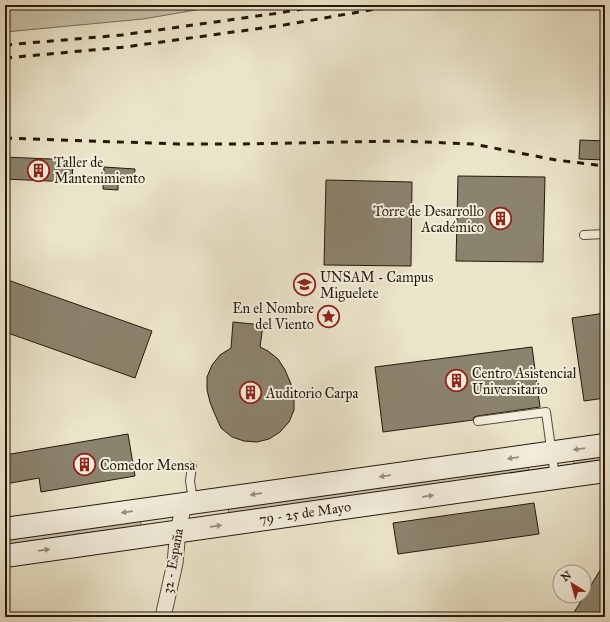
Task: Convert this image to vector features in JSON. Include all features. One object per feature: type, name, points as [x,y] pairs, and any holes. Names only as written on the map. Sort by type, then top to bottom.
[{"type":"main road","name":"79 - 25 de Mayo","points":[[5,529],[605,445]]},
{"type":"main road","name":"79 - 25 de Mayo","points":[[5,556],[605,471]]},
{"type":"street","name":"32 - España","points":[[163,617],[175,564],[178,531],[184,504]]},
{"type":"lane","points":[[584,236],[605,234]]},
{"type":"lane","points":[[478,421],[546,412],[556,478]]},
{"type":"lane","points":[[184,504],[192,494],[190,481],[192,466]]},
{"type":"shaded area","points":[[5,5],[225,5],[143,19],[5,32]]},
{"type":"shaded area","points":[[605,455],[605,460],[574,464],[573,460]]},
{"type":"shaded area","points":[[528,467],[529,471],[229,513],[228,509]]},
{"type":"shaded area","points":[[140,521],[142,527],[93,532],[5,545],[5,540]]},
{"type":"building","points":[[580,140],[605,141],[605,160],[579,159]]},
{"type":"building","name":"Taller de Mantenimiento","points":[[5,157],[73,160],[72,182],[5,179]]},
{"type":"building","points":[[104,167],[135,169],[134,183],[118,182],[118,190],[103,189]]},
{"type":"building","name":"Torre de Desarrollo Académico","points":[[458,176],[545,177],[543,262],[456,261]]},
{"type":"building","points":[[326,180],[412,182],[411,266],[324,265]]},
{"type":"building","points":[[5,279],[152,331],[135,378],[5,332]]},
{"type":"building","points":[[605,313],[605,398],[584,401],[572,318]]},
{"type":"building","name":"Auditorio Carpa","points":[[233,322],[263,325],[260,347],[278,359],[291,384],[294,397],[294,410],[289,422],[280,432],[269,439],[257,442],[244,441],[232,437],[221,428],[210,402],[207,390],[207,377],[212,365],[220,355],[231,348]]},
{"type":"building","name":"Centro Asistencial Universitario","points":[[532,347],[540,407],[477,416],[474,417],[473,420],[383,432],[375,367]]},
{"type":"building","name":"Comedor Mensa","points":[[128,434],[135,476],[41,492],[39,478],[5,484],[5,455]]},
{"type":"building","points":[[534,503],[539,534],[398,554],[393,523]]},
{"type":"building","points":[[605,562],[605,617],[571,617],[579,604],[592,604],[592,583]]},
{"type":"railway","points":[[5,45],[122,35],[325,5]]},
{"type":"railway","points":[[5,58],[125,47],[284,25],[399,5]]},
{"type":"railway","points":[[5,138],[178,144],[400,141],[473,144],[556,160],[605,166]]},
{"type":"place","name":"Taller de Mantenimiento","points":[[39,170]]},
{"type":"place","name":"Torre de Desarrollo Académico","points":[[500,219]]},
{"type":"place","name":"UNSAM - Campus Miguelete","points":[[305,285]]},
{"type":"place","name":"En el Nombre del Viento","points":[[329,316]]},
{"type":"place","name":"Centro Asistencial Universitario","points":[[457,381]]},
{"type":"place","name":"Auditorio Carpa","points":[[251,393]]},
{"type":"place","name":"Comedor Mensa","points":[[85,465]]}]
